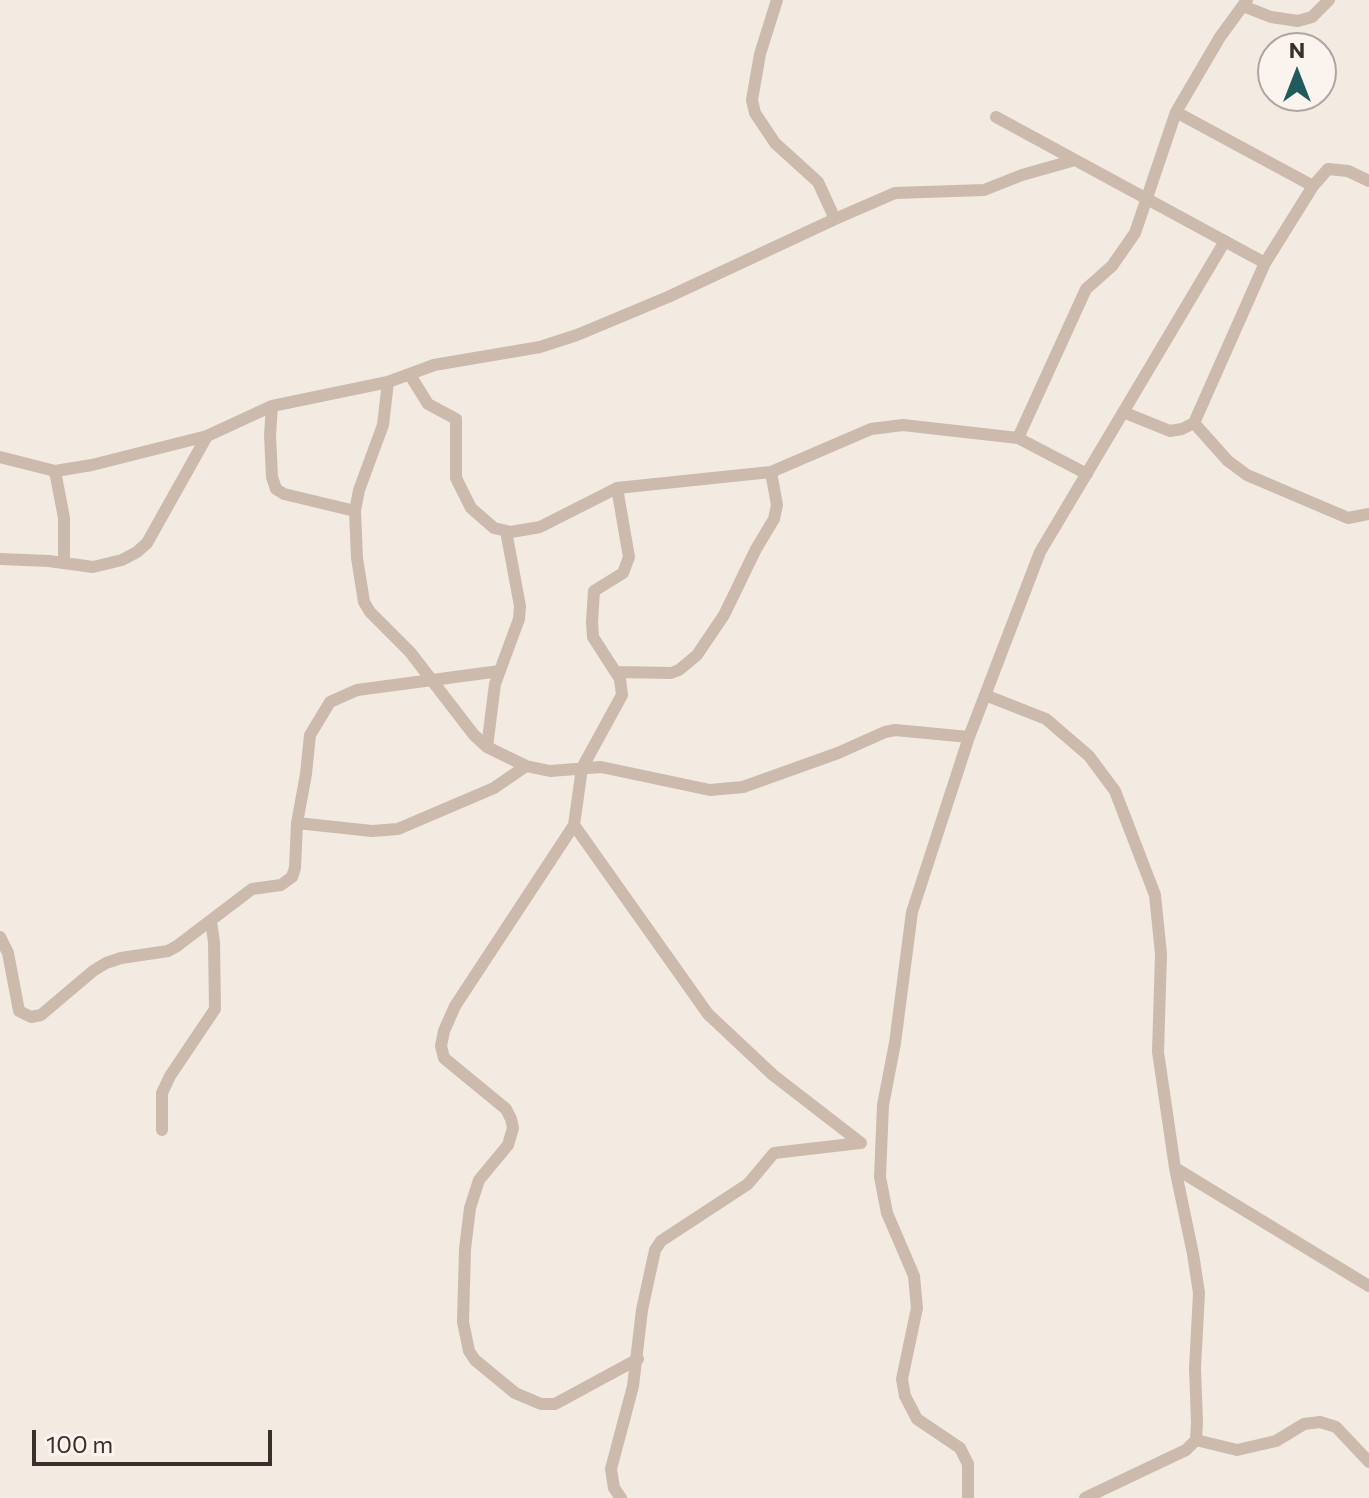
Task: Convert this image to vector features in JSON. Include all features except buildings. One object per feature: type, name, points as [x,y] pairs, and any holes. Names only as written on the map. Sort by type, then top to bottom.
[{"type":"street","points":[[777,0],[760,54],[752,100],[764,130],[818,182],[835,219]]},
{"type":"street","points":[[1018,438],[1086,289],[1112,266],[1128,246],[1176,112],[1220,37],[1245,3],[1271,17],[1298,21],[1312,17],[1329,0]]},
{"type":"street","points":[[1176,112],[1313,186]]},
{"type":"street","points":[[996,117],[1265,263]]},
{"type":"street","points":[[0,457],[55,471],[92,465],[207,436],[272,406],[388,382],[434,365],[540,347],[668,297],[895,193],[984,190],[1075,160]]},
{"type":"street","points":[[1123,412],[1170,431],[1194,423],[1265,263],[1313,186],[1328,169],[1348,171],[1369,181]]},
{"type":"street","points":[[968,1498],[968,1464],[960,1448],[917,1419],[905,1396],[902,1379],[917,1308],[914,1276],[887,1213],[880,1177],[883,1105],[895,1043],[912,912],[969,737],[1040,552],[1225,241]]},
{"type":"street","points":[[410,375],[428,404],[456,419],[456,478],[471,508],[494,528],[506,531],[540,527],[617,488],[771,472],[871,429],[903,425],[1018,438],[1087,474]]},
{"type":"street","points":[[388,382],[383,425],[359,490],[355,511],[356,547],[364,602],[410,652],[474,735],[487,747],[526,766],[550,771],[601,767],[710,790],[743,787],[838,753],[885,732],[895,730],[969,737]]},
{"type":"street","points":[[272,406],[272,477],[276,489],[284,494],[355,511]]},
{"type":"street","points":[[1194,423],[1228,461],[1247,475],[1340,516],[1356,518],[1369,514]]},
{"type":"street","points":[[0,559],[93,567],[122,560],[147,543],[207,436]]},
{"type":"street","points":[[55,471],[64,518],[64,563]]},
{"type":"street","points":[[617,672],[671,673],[697,655],[724,615],[774,519],[777,505],[771,472]]},
{"type":"street","points":[[617,488],[629,557],[623,573],[594,591],[591,610],[593,637],[617,672],[623,689],[620,702],[582,768],[574,825],[455,1006],[441,1046],[444,1058],[500,1102],[513,1128],[508,1145],[479,1180],[470,1208],[465,1249],[463,1322],[469,1351],[475,1360],[515,1393],[541,1404],[555,1404],[638,1359]]},
{"type":"street","points":[[487,747],[495,684],[519,619],[520,606],[506,531]]},
{"type":"street","points":[[0,937],[8,953],[19,1011],[31,1017],[41,1015],[106,963],[168,951],[252,889],[281,885],[292,877],[310,735],[330,702],[357,690],[500,671]]},
{"type":"street","points":[[985,695],[1046,719],[1089,756],[1115,791],[1155,895],[1161,954],[1158,1052],[1175,1168],[1199,1293],[1195,1368],[1196,1440],[1186,1450],[1085,1498]]},
{"type":"street","points":[[297,823],[372,831],[398,829],[494,788],[526,766]]},
{"type":"street","points":[[574,825],[708,1014],[773,1075],[860,1143],[879,1151]]},
{"type":"street","points":[[162,1130],[162,1093],[215,1009],[211,921]]},
{"type":"street","points":[[621,1498],[614,1488],[611,1469],[633,1386],[647,1279],[655,1250],[661,1241],[748,1184],[774,1153],[860,1143]]},
{"type":"street","points":[[1175,1168],[1369,1286]]},
{"type":"street","points":[[1196,1440],[1237,1450],[1276,1441],[1304,1424],[1320,1422],[1336,1427],[1369,1462]]}]
